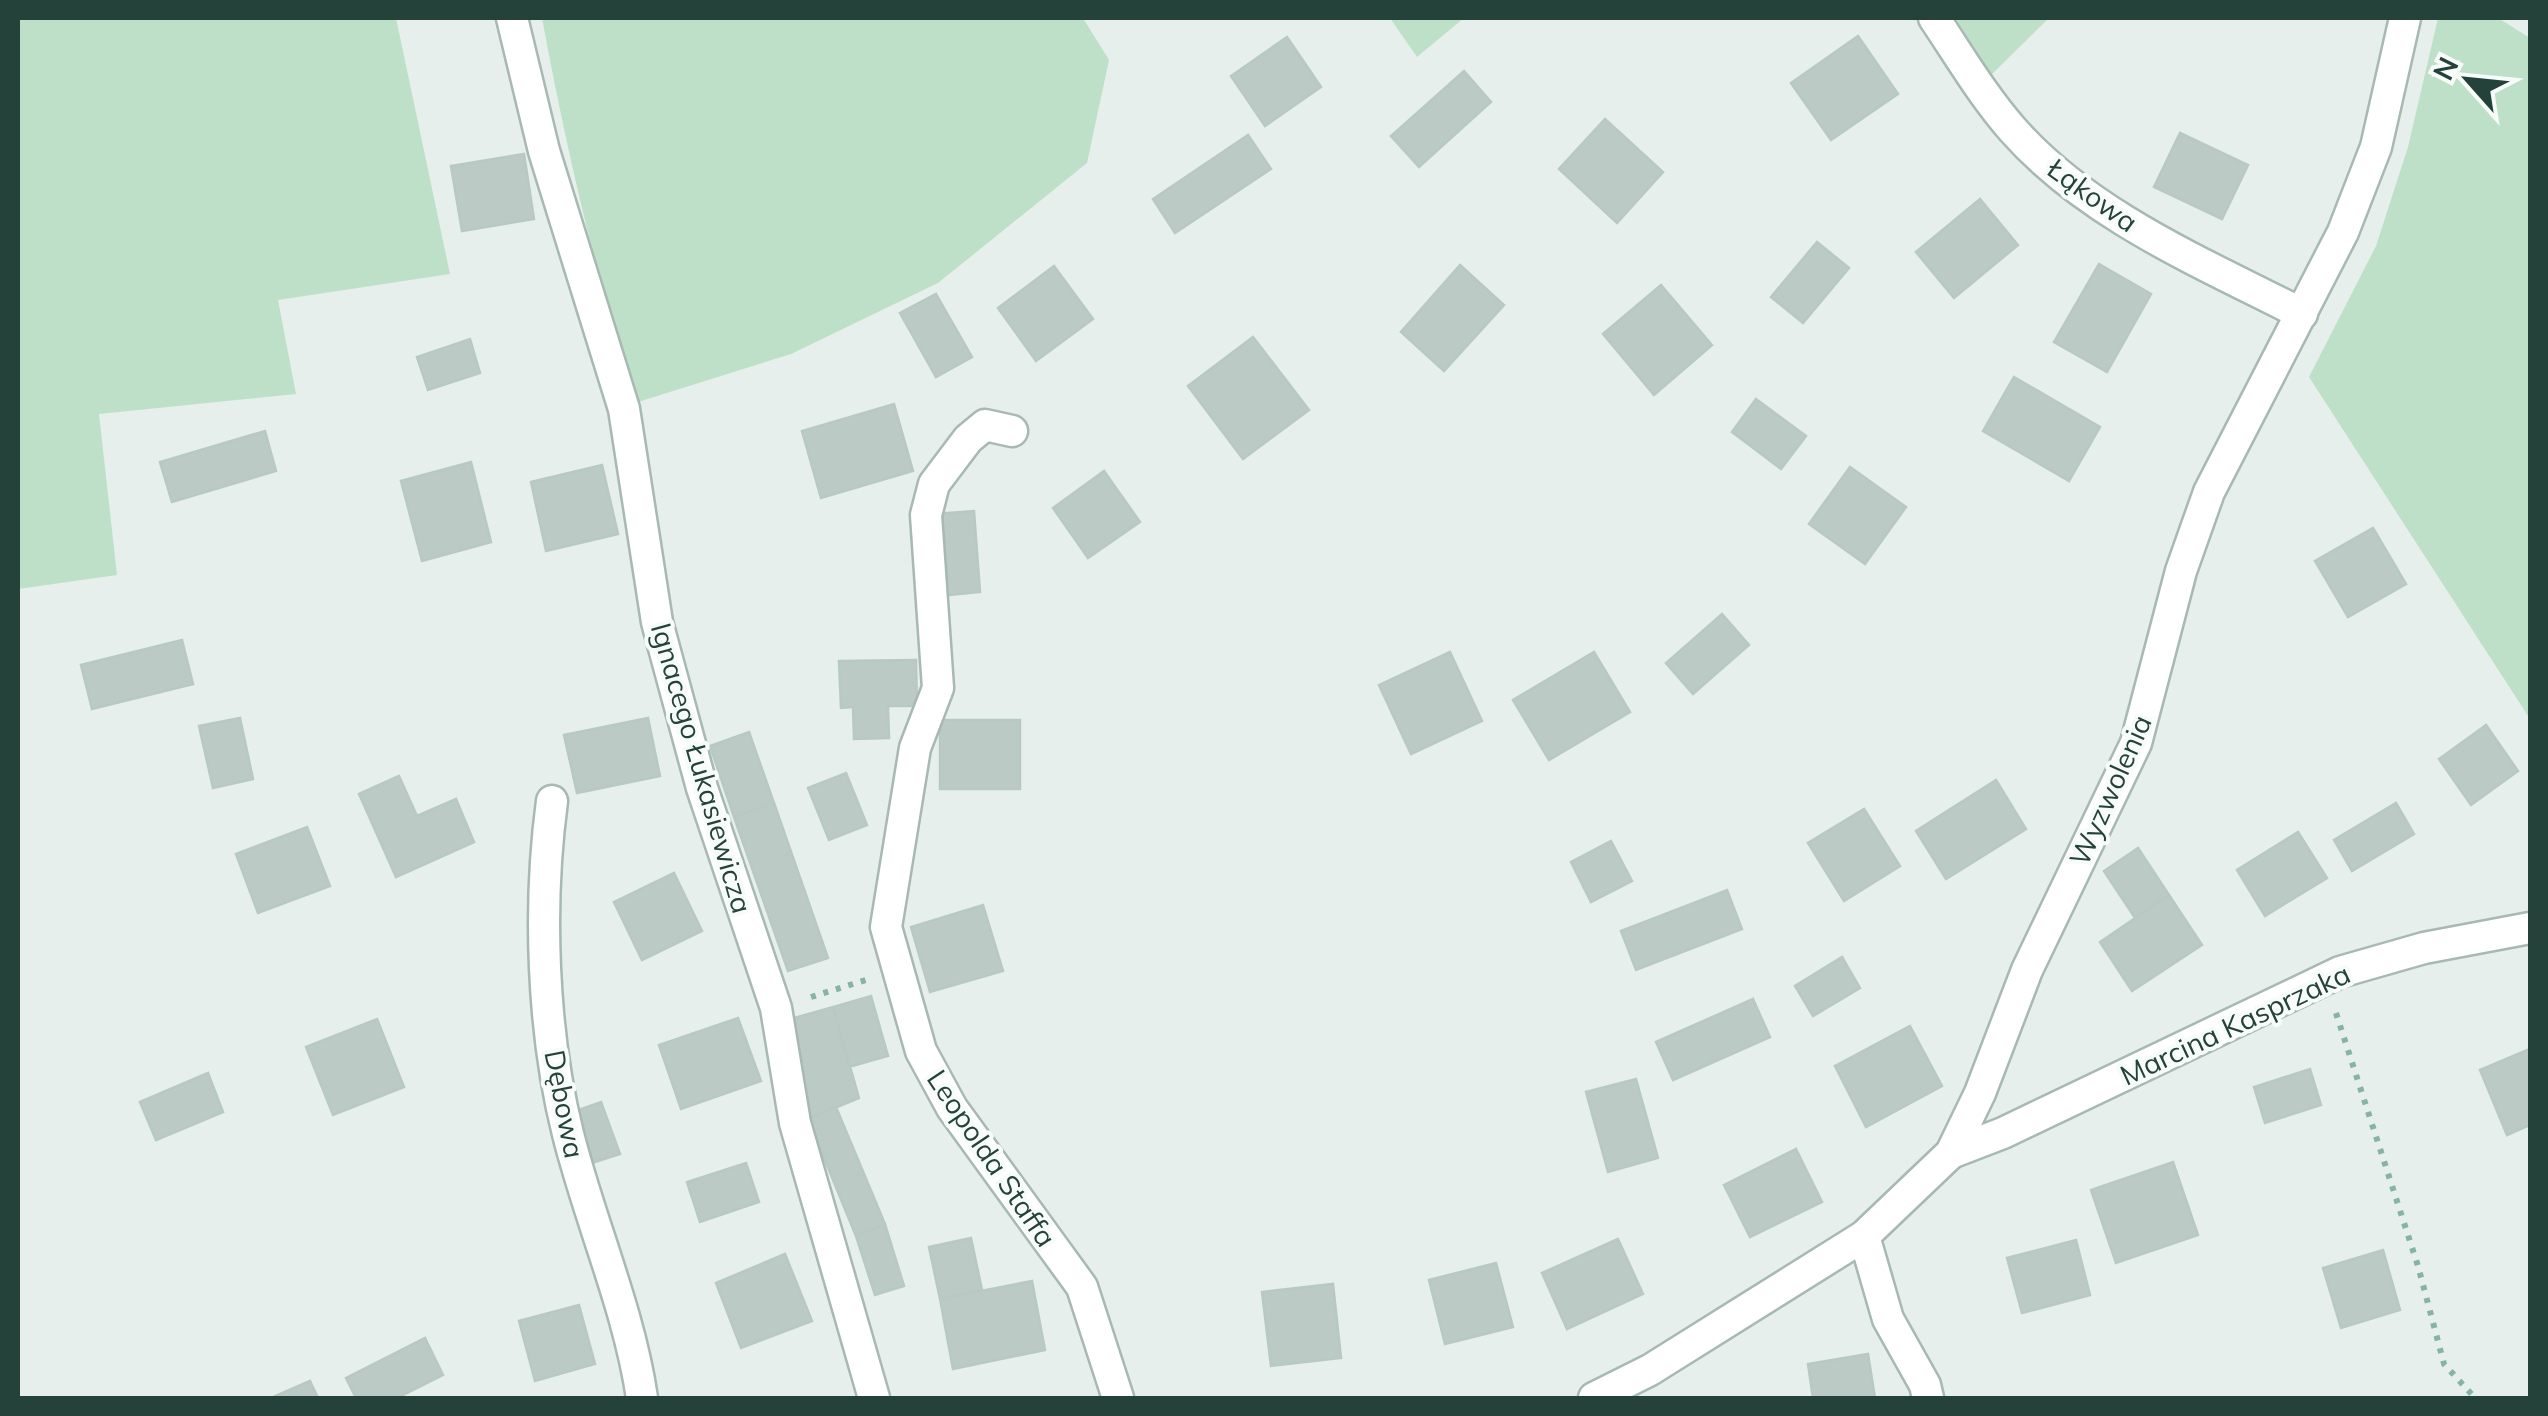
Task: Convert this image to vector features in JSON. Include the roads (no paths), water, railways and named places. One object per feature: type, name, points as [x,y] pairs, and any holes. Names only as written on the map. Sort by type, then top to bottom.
[{"type":"street","name":"Ignacego Łukasiewicza","points":[[512,18],[544,151],[624,409],[657,622],[702,788],[776,1008],[796,1122],[874,1398]]},
{"type":"street","name":"Łąkowa","points":[[1934,18],[2014,131],[2056,170],[2136,228],[2302,314]]},
{"type":"street","name":"Wyzwolenia","points":[[1594,1398],[1650,1370],[1864,1236],[1951,1153],[1980,1093],[2026,970],[2136,742],[2181,571],[2209,492],[2343,232],[2376,147],[2405,18]]},
{"type":"street","name":"Leopolda Staffa","points":[[1012,432],[985,425],[968,439],[934,484],[926,516],[938,688],[915,748],[886,927],[921,1051],[952,1108],[1082,1287],[1118,1398]]},
{"type":"street","name":"Dębowa","points":[[552,801],[542,879],[554,1057],[567,1132],[642,1398]]},
{"type":"street","name":"Marcina Kasprzaka","points":[[1951,1153],[2003,1133],[2324,979],[2424,948],[2530,928]]},
{"type":"street","points":[[1864,1236],[1888,1319],[1926,1385],[1928,1398]]}]
